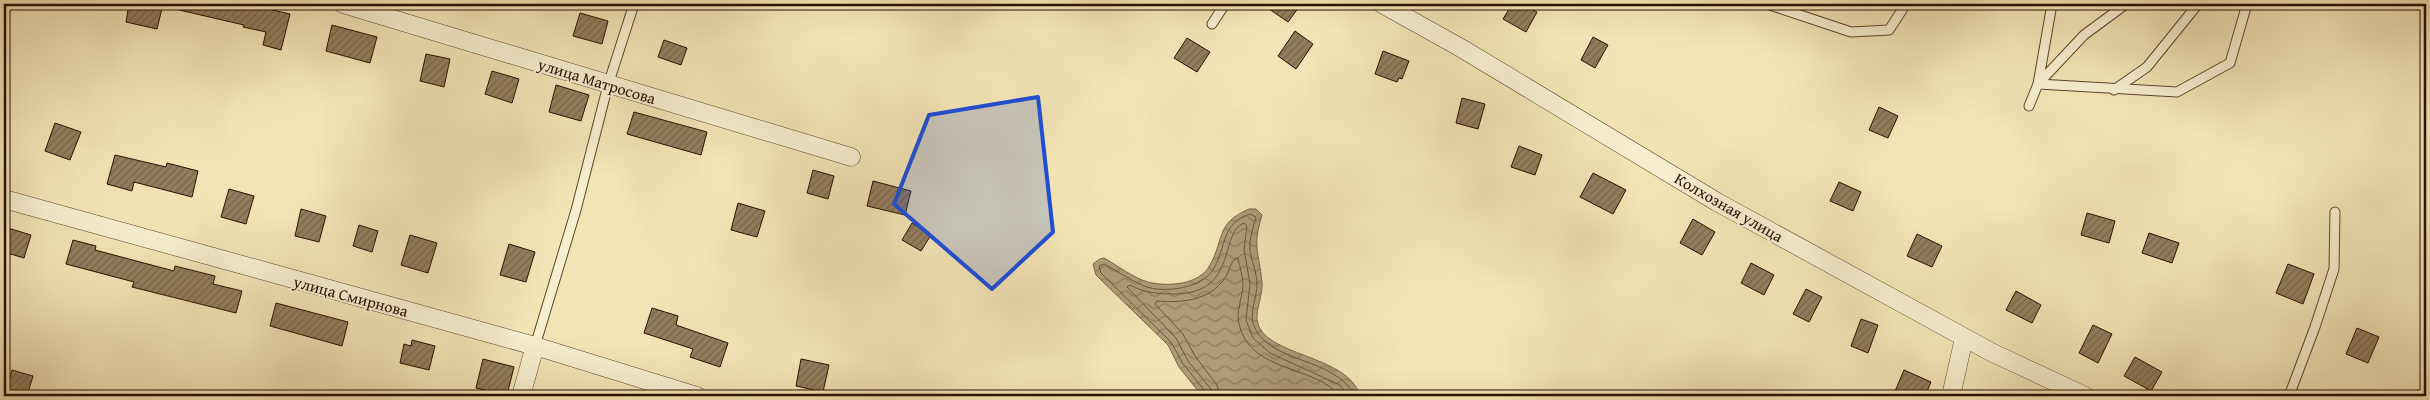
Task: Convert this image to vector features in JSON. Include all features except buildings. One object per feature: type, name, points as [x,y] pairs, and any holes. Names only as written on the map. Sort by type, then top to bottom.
[{"type":"street","name":"улица Матросова","points":[[343,4],[851,157]]},
{"type":"street","name":"Колхозная улица","points":[[1382,4],[1461,48],[1717,202],[1964,338],[2085,396]]},
{"type":"street","name":"улица Смирнова","points":[[4,199],[535,346],[697,396]]},
{"type":"street","points":[[1951,396],[1964,338]]},
{"type":"street","points":[[521,396],[535,346]]},
{"type":"lane","points":[[535,346],[576,210],[608,85],[634,4]]},
{"type":"lane","points":[[1212,24],[1225,4]]},
{"type":"lane","points":[[1767,4],[1851,32],[1889,30],[1906,4]]},
{"type":"lane","points":[[2029,106],[2038,84],[2052,4]]},
{"type":"lane","points":[[2038,84],[2084,34],[2126,4]]},
{"type":"lane","points":[[2114,90],[2147,67],[2198,4]]},
{"type":"lane","points":[[2038,84],[2114,90],[2177,92],[2230,63],[2247,4]]},
{"type":"lane","points":[[2289,396],[2334,269],[2335,212]]},
{"type":"highlighted area","points":[[1038,97],[1053,232],[992,289],[894,204],[929,115]]},
{"type":"water","points":[[1249,209],[1256,209],[1262,215],[1257,235],[1262,287],[1257,320],[1262,332],[1274,342],[1324,363],[1340,372],[1353,382],[1360,396],[1202,396],[1179,367],[1168,345],[1096,275],[1093,264],[1104,258],[1142,280],[1156,284],[1182,283],[1199,277],[1210,265],[1226,226],[1231,220]]}]
